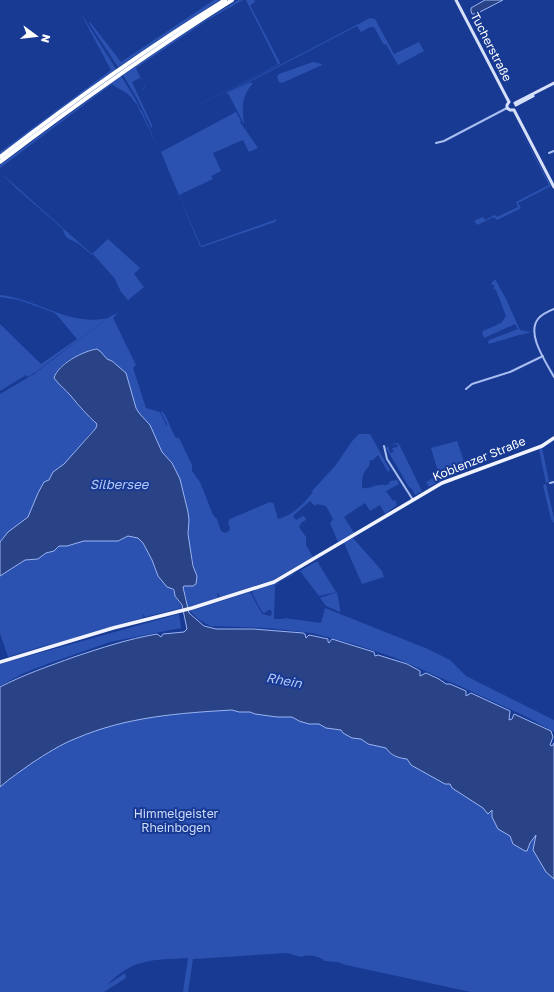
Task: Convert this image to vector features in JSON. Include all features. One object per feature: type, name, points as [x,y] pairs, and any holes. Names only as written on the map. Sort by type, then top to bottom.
[{"type":"highway","points":[[0,157],[108,77],[225,0]]},
{"type":"highway","points":[[0,162],[111,80],[232,0]]},
{"type":"main road","name":"Tucherstraße","points":[[456,0],[510,102]]},
{"type":"main road","points":[[554,84],[516,104],[514,110],[554,187]]},
{"type":"main road","points":[[514,110],[510,110],[507,105],[510,102],[516,104]]},
{"type":"main road","name":"Koblenzer Straße","points":[[0,662],[90,634],[192,608],[274,582],[297,570],[446,481],[542,446],[554,438]]},
{"type":"street","points":[[436,143],[444,141],[508,108]]},
{"type":"street","points":[[549,153],[554,151]]},
{"type":"street","points":[[554,309],[539,317],[534,326],[535,339],[554,377]]},
{"type":"street","points":[[466,389],[473,384],[510,372],[543,356]]},
{"type":"street","points":[[384,446],[387,459],[413,500]]},
{"type":"street","points":[[550,483],[554,482]]},
{"type":"green space","points":[[214,0],[220,0],[118,67],[89,23],[90,22],[121,62]]},
{"type":"green space","points":[[238,0],[243,0],[206,21],[136,68],[143,83],[140,78],[132,82],[152,128],[123,75],[175,39]]},
{"type":"green space","points":[[246,0],[254,0],[255,2],[250,5],[280,63],[155,127],[278,64]]},
{"type":"green space","points":[[80,12],[116,69],[0,154],[0,152],[111,70]]},
{"type":"green space","points":[[370,18],[375,19],[394,54],[419,42],[424,51],[398,65],[374,27],[370,27],[361,32],[357,26],[227,94],[226,93]]},
{"type":"green space","points":[[313,62],[322,65],[282,83],[279,82],[277,77],[279,74]]},
{"type":"green space","points":[[121,76],[140,107],[128,94],[112,84],[0,168],[0,165]]},
{"type":"green space","points":[[249,83],[253,83],[244,98],[244,124],[228,93]]},
{"type":"green space","points":[[136,104],[142,111],[156,144],[144,118]]},
{"type":"green space","points":[[236,112],[241,121],[240,122],[258,148],[249,152],[243,140],[213,153],[221,171],[211,176],[213,179],[179,195],[201,246],[277,219],[275,222],[202,247],[200,246],[161,152]]},
{"type":"green space","points":[[514,118],[551,186],[518,203],[521,208],[497,220],[494,217],[477,225],[474,221],[483,217],[485,220],[495,215],[497,217],[518,207],[516,202],[549,185]]},
{"type":"green space","points":[[0,172],[92,254],[108,239],[140,268],[134,274],[144,287],[128,300],[121,292],[115,279],[93,254],[92,255],[79,244],[65,236],[63,229],[17,189]]},
{"type":"green space","points":[[495,279],[520,330],[530,332],[489,344],[489,340],[518,329],[515,324],[484,338],[482,333],[483,331],[501,323],[506,316],[496,290],[493,288],[495,286],[491,284]]},
{"type":"green space","points":[[0,295],[14,298],[80,319],[94,320],[108,318],[34,373],[28,377],[26,375],[0,391],[0,324],[41,364],[77,339],[55,313],[19,300],[0,297]]},
{"type":"green space","points":[[118,313],[113,318],[136,365],[133,368],[146,408],[160,412],[167,427],[161,412],[162,411],[176,438],[179,438],[192,465],[192,471],[200,482],[221,531],[225,533],[229,531],[230,528],[228,522],[230,519],[270,502],[274,505],[278,519],[294,512],[335,466],[359,434],[370,434],[390,470],[388,472],[378,455],[373,460],[370,460],[369,466],[363,475],[362,488],[388,485],[390,481],[397,480],[399,484],[386,491],[393,501],[395,500],[397,505],[385,514],[380,505],[370,511],[365,503],[344,517],[354,533],[338,542],[330,523],[333,519],[326,506],[317,504],[315,506],[310,501],[293,516],[296,520],[303,516],[305,517],[306,520],[302,522],[299,527],[306,537],[306,545],[313,557],[273,580],[220,597],[217,593],[218,598],[187,607],[187,600],[183,587],[197,581],[189,541],[188,512],[180,479],[172,463],[162,452],[150,425],[136,408],[126,373],[112,361],[107,359],[101,352],[95,349],[83,353],[65,363],[56,372],[54,378],[86,414],[97,424],[96,428],[89,434],[75,453],[53,472],[49,480],[38,493],[28,517],[8,532],[0,542],[0,394],[34,374],[35,375],[35,373],[111,316]]},
{"type":"green space","points":[[457,441],[467,470],[446,478],[429,487],[426,482],[439,475],[431,448]]},
{"type":"green space","points":[[397,443],[399,444],[422,491],[415,495],[386,448],[388,446],[390,453],[394,452],[392,448],[398,447],[397,444],[390,445]]},
{"type":"green space","points":[[542,447],[549,482],[546,483],[539,449]]},
{"type":"green space","points":[[546,484],[554,523],[551,519],[543,485]]},
{"type":"green space","points":[[128,536],[141,540],[152,560],[158,576],[170,588],[173,589],[182,608],[145,617],[143,614],[143,618],[60,641],[93,632],[22,655],[13,657],[53,643],[8,657],[0,633],[0,576],[25,560],[33,560],[51,552],[59,546],[84,541],[118,541]]},
{"type":"green space","points":[[353,538],[382,571],[384,577],[362,584],[344,543]]},
{"type":"green space","points":[[317,561],[336,592],[319,596],[300,571]]},
{"type":"green space","points":[[293,575],[275,585],[274,619],[284,618],[321,623],[325,608],[428,649],[450,660],[466,676],[554,720],[554,732],[529,718],[462,687],[393,657],[354,644],[312,633],[267,628],[210,626],[198,619],[190,611],[250,592],[262,614],[270,616],[272,614],[271,610],[268,610],[265,613],[262,612],[252,593],[253,591],[280,582]]},
{"type":"green space","points":[[337,592],[340,612],[326,606],[320,598]]},
{"type":"green space","points":[[179,614],[181,628],[110,642],[24,673],[0,686],[0,664]]},
{"type":"green space","name":"Himmelgeister Rheinbogen","points":[[221,683],[554,806],[554,992],[471,992],[338,962],[325,961],[313,956],[301,957],[287,953],[193,959],[188,992],[183,992],[188,958],[154,960],[135,965],[117,976],[107,985],[125,973],[126,978],[104,992],[0,992],[0,748]]},
{"type":"water","points":[[485,0],[503,0],[476,14],[472,14],[471,8]]},
{"type":"water","points":[[97,349],[107,359],[112,361],[126,373],[136,408],[150,425],[162,452],[172,463],[180,479],[188,512],[188,534],[193,566],[197,576],[196,584],[193,586],[183,587],[189,613],[204,626],[216,629],[253,629],[303,633],[305,634],[306,638],[309,635],[328,639],[329,643],[332,639],[374,652],[375,656],[378,655],[407,664],[420,671],[420,676],[426,673],[446,684],[450,684],[466,691],[466,696],[471,693],[510,711],[509,720],[512,719],[514,714],[551,731],[553,737],[550,745],[552,746],[554,743],[554,879],[546,872],[533,850],[536,835],[530,843],[527,851],[525,851],[513,844],[510,836],[498,829],[492,817],[492,810],[488,814],[483,808],[452,788],[450,784],[445,784],[411,765],[407,759],[395,756],[386,748],[368,744],[361,739],[352,738],[343,733],[341,730],[326,728],[319,724],[309,724],[292,717],[277,717],[232,710],[153,717],[114,725],[71,740],[59,746],[32,763],[0,787],[0,687],[36,671],[104,647],[157,634],[161,637],[163,634],[184,632],[187,629],[182,605],[175,596],[174,590],[167,587],[158,576],[152,560],[143,543],[138,538],[128,536],[118,541],[84,541],[67,546],[59,546],[54,551],[46,553],[38,559],[25,560],[0,576],[0,542],[8,532],[28,517],[44,482],[49,480],[53,472],[64,464],[96,428],[97,424],[54,378],[60,368],[66,363],[78,355]]},
{"type":"water label","name":"Silbersee","points":[[119,484]]},
{"type":"water label","name":"Rhein","points":[[284,680]]}]
